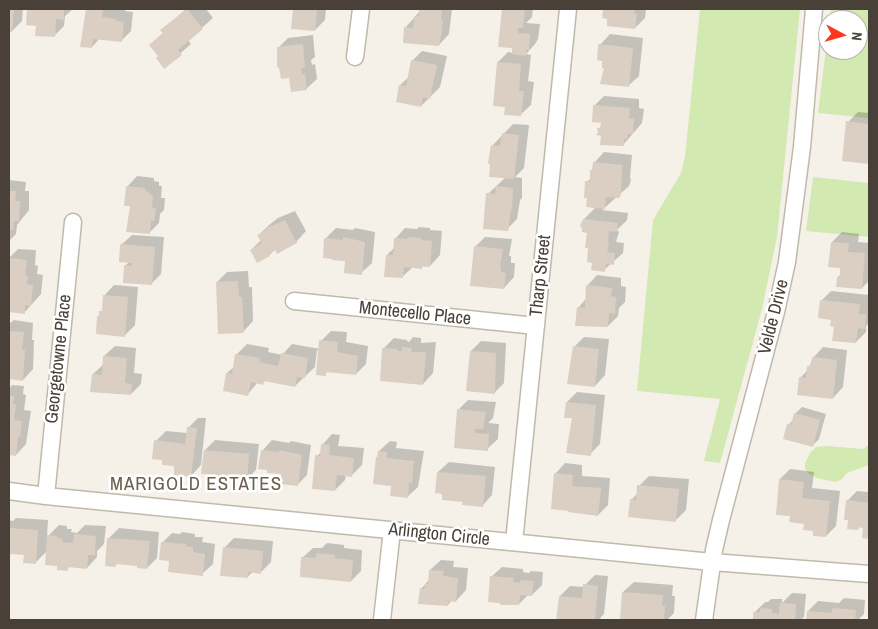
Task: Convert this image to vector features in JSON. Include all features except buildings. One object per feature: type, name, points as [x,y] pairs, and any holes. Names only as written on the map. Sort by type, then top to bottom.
[{"type":"street","points":[[356,57],[361,9]]},
{"type":"street","name":"Tharp Street","points":[[514,542],[568,9]]},
{"type":"street","name":"Velde Drive","points":[[704,620],[712,562],[726,496],[768,344],[787,262],[802,147],[814,9]]},
{"type":"street","name":"Georgetowne Place","points":[[46,496],[73,222]]},
{"type":"street","name":"Montecello Place","points":[[294,301],[536,326]]},
{"type":"street","name":"Arlington Circle","points":[[9,491],[712,562],[869,574]]},
{"type":"street","points":[[382,620],[392,530]]},
{"type":"green space","points":[[700,9],[800,9],[777,237],[762,309],[720,463],[704,461],[720,399],[637,391],[653,220],[681,173],[685,157]]},
{"type":"green space","points":[[869,9],[869,118],[818,113],[825,60],[868,60],[868,10],[831,10]]},
{"type":"green space","points":[[813,177],[869,183],[869,237],[806,231]]},
{"type":"green space","points":[[869,445],[869,465],[847,473],[841,480],[835,482],[817,478],[809,474],[805,469],[805,463],[810,453],[816,447],[863,449]]},
{"type":"district","name":"MARIGOLD ESTATES","points":[[196,485]]}]
